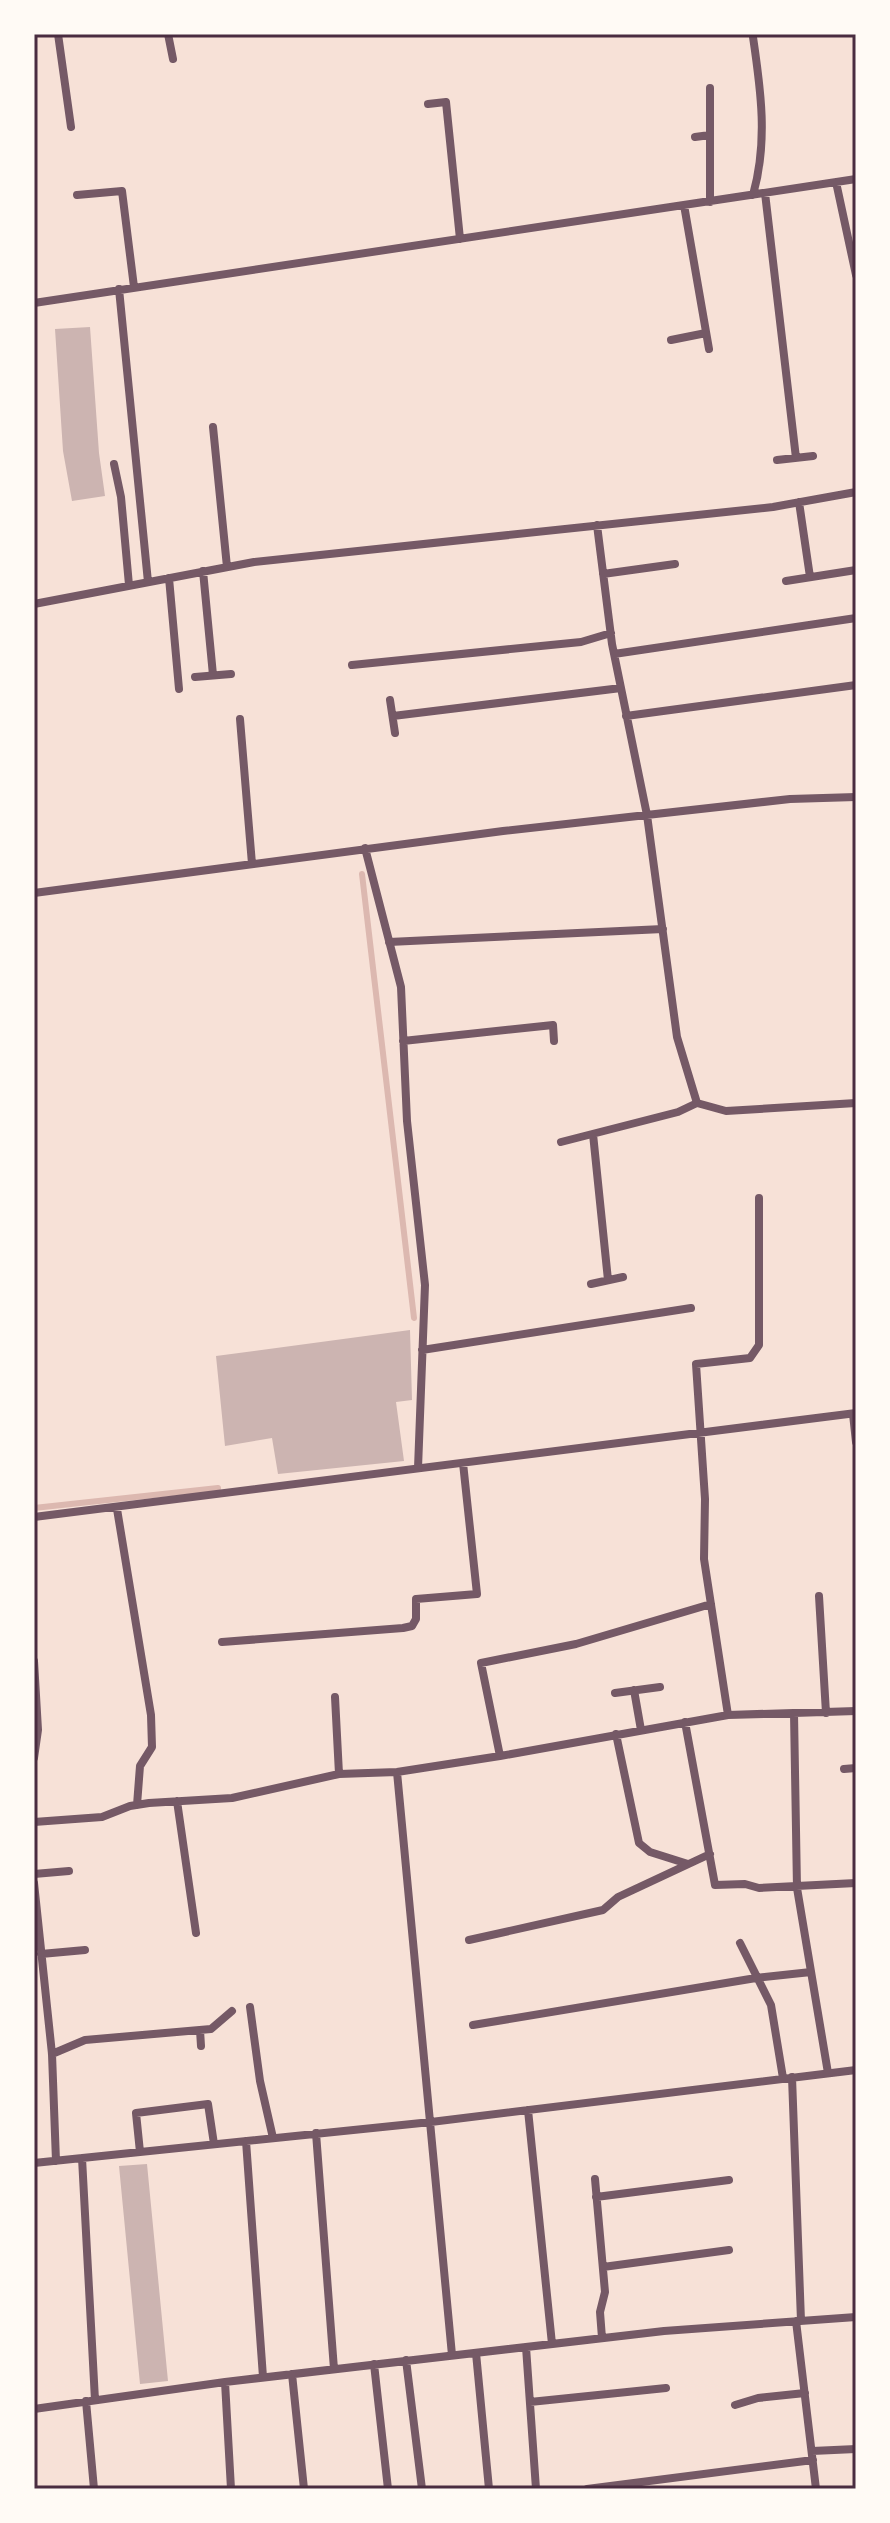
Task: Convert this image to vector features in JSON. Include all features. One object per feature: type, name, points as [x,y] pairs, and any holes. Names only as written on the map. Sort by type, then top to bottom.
[{"type":"street","points":[[58,34],[71,127]]},
{"type":"street","points":[[168,34],[173,59]]},
{"type":"street","points":[[753,37],[761,95],[762,135],[753,195]]},
{"type":"street","points":[[710,88],[710,202]]},
{"type":"street","points":[[428,104],[446,102],[460,239]]},
{"type":"street","points":[[695,137],[710,135]]},
{"type":"street","points":[[34,303],[856,179]]},
{"type":"street","points":[[836,182],[856,275]]},
{"type":"street","points":[[77,195],[122,191],[134,287]]},
{"type":"street","points":[[765,193],[796,458]]},
{"type":"street","points":[[684,205],[709,349]]},
{"type":"street","points":[[119,289],[148,582]]},
{"type":"street","points":[[671,340],[706,333]]},
{"type":"street","points":[[213,427],[227,567]]},
{"type":"street","points":[[777,460],[813,456]]},
{"type":"street","points":[[114,464],[121,497],[129,585]]},
{"type":"street","points":[[34,604],[227,567],[799,502],[856,492]]},
{"type":"street","points":[[799,502],[810,577]]},
{"type":"street","points":[[597,525],[614,654],[647,815],[677,1037],[697,1103]]},
{"type":"street","points":[[603,574],[675,564]]},
{"type":"street","points":[[786,581],[856,570]]},
{"type":"street","points":[[203,571],[213,675]]},
{"type":"street","points":[[169,578],[179,689]]},
{"type":"street","points":[[614,654],[856,618]]},
{"type":"street","points":[[352,665],[581,642],[611,633]]},
{"type":"street","points":[[195,677],[231,674]]},
{"type":"street","points":[[626,716],[856,685]]},
{"type":"street","points":[[393,716],[621,688]]},
{"type":"street","points":[[390,700],[395,733]]},
{"type":"street","points":[[240,719],[252,864]]},
{"type":"street","points":[[34,893],[365,848],[647,815],[790,799],[856,797]]},
{"type":"street","points":[[365,848],[401,987],[407,1121],[425,1285],[418,1468]]},
{"type":"street","points":[[389,942],[663,929]]},
{"type":"street","points":[[403,1041],[553,1025],[554,1041]]},
{"type":"street","points":[[561,1142],[678,1112],[697,1103],[726,1111],[856,1103]]},
{"type":"street","points":[[593,1134],[608,1280]]},
{"type":"street","points":[[728,1715],[704,1559],[702,1432],[696,1364],[750,1358],[759,1345],[759,1198]]},
{"type":"street","points":[[591,1284],[623,1277]]},
{"type":"street","points":[[422,1350],[691,1308]]},
{"type":"street","points":[[34,1517],[117,1509],[854,1413],[856,1442]]},
{"type":"street","points":[[222,1642],[403,1628],[412,1626],[416,1619],[416,1599],[477,1594],[463,1463]]},
{"type":"street","points":[[117,1509],[151,1715],[152,1747],[140,1766],[137,1805]]},
{"type":"street","points":[[819,1596],[826,1713]]},
{"type":"street","points":[[500,1756],[481,1663],[576,1644],[711,1604]]},
{"type":"street","points":[[34,1661],[38,1730],[34,1758]]},
{"type":"street","points":[[615,1693],[660,1687]]},
{"type":"street","points":[[634,1690],[641,1730]]},
{"type":"street","points":[[335,1697],[339,1774]]},
{"type":"street","points":[[34,1822],[102,1817],[137,1805],[232,1798],[339,1774],[397,1772],[728,1715],[856,1711]]},
{"type":"street","points":[[794,1713],[797,1888],[828,2073]]},
{"type":"street","points":[[685,1722],[715,1885],[797,1888],[856,1883]]},
{"type":"street","points":[[616,1734],[639,1843],[650,1852],[688,1864]]},
{"type":"street","points":[[844,1769],[856,1768]]},
{"type":"street","points":[[397,1772],[452,2355]]},
{"type":"street","points":[[177,1801],[196,1933]]},
{"type":"street","points":[[469,1940],[603,1910],[618,1897],[710,1854]]},
{"type":"street","points":[[34,1874],[69,1871]]},
{"type":"street","points":[[34,1883],[52,2054],[56,2161]]},
{"type":"street","points":[[740,1943],[771,2005],[788,2077],[799,2321],[816,2489]]},
{"type":"street","points":[[41,1954],[85,1950]]},
{"type":"street","points":[[473,2025],[756,1978],[811,1972]]},
{"type":"street","points":[[250,2007],[260,2081],[273,2138]]},
{"type":"street","points":[[52,2054],[85,2040],[211,2029],[232,2011]]},
{"type":"street","points":[[200,2030],[201,2046]]},
{"type":"street","points":[[34,2163],[431,2122],[856,2070]]},
{"type":"street","points":[[140,2152],[136,2113],[208,2104],[214,2144]]},
{"type":"street","points":[[528,2110],[552,2344]]},
{"type":"street","points":[[316,2133],[334,2369]]},
{"type":"street","points":[[246,2141],[263,2377]]},
{"type":"street","points":[[82,2158],[94,2489]]},
{"type":"street","points":[[595,2179],[605,2292],[600,2312],[602,2338]]},
{"type":"street","points":[[596,2197],[729,2180]]},
{"type":"street","points":[[603,2267],[729,2250]]},
{"type":"street","points":[[34,2409],[263,2377],[602,2338],[856,2317]]},
{"type":"street","points":[[526,2347],[536,2489]]},
{"type":"street","points":[[476,2353],[489,2489]]},
{"type":"street","points":[[406,2360],[422,2489]]},
{"type":"street","points":[[374,2364],[388,2489]]},
{"type":"street","points":[[292,2374],[304,2489]]},
{"type":"street","points":[[225,2382],[231,2489]]},
{"type":"street","points":[[530,2402],[666,2388]]},
{"type":"street","points":[[735,2405],[758,2398],[805,2393]]},
{"type":"street","points":[[587,2489],[856,2449]]},
{"type":"building","points":[[90,327],[105,496],[72,501],[63,451],[55,329]]},
{"type":"building","points":[[410,1330],[412,1400],[396,1402],[404,1461],[278,1474],[272,1438],[225,1446],[216,1356]]},
{"type":"building","points":[[147,2164],[168,2381],[140,2384],[119,2166]]},
{"type":"waterway","points":[[362,874],[414,1318]]},
{"type":"waterway","points":[[34,1508],[218,1488]]}]
